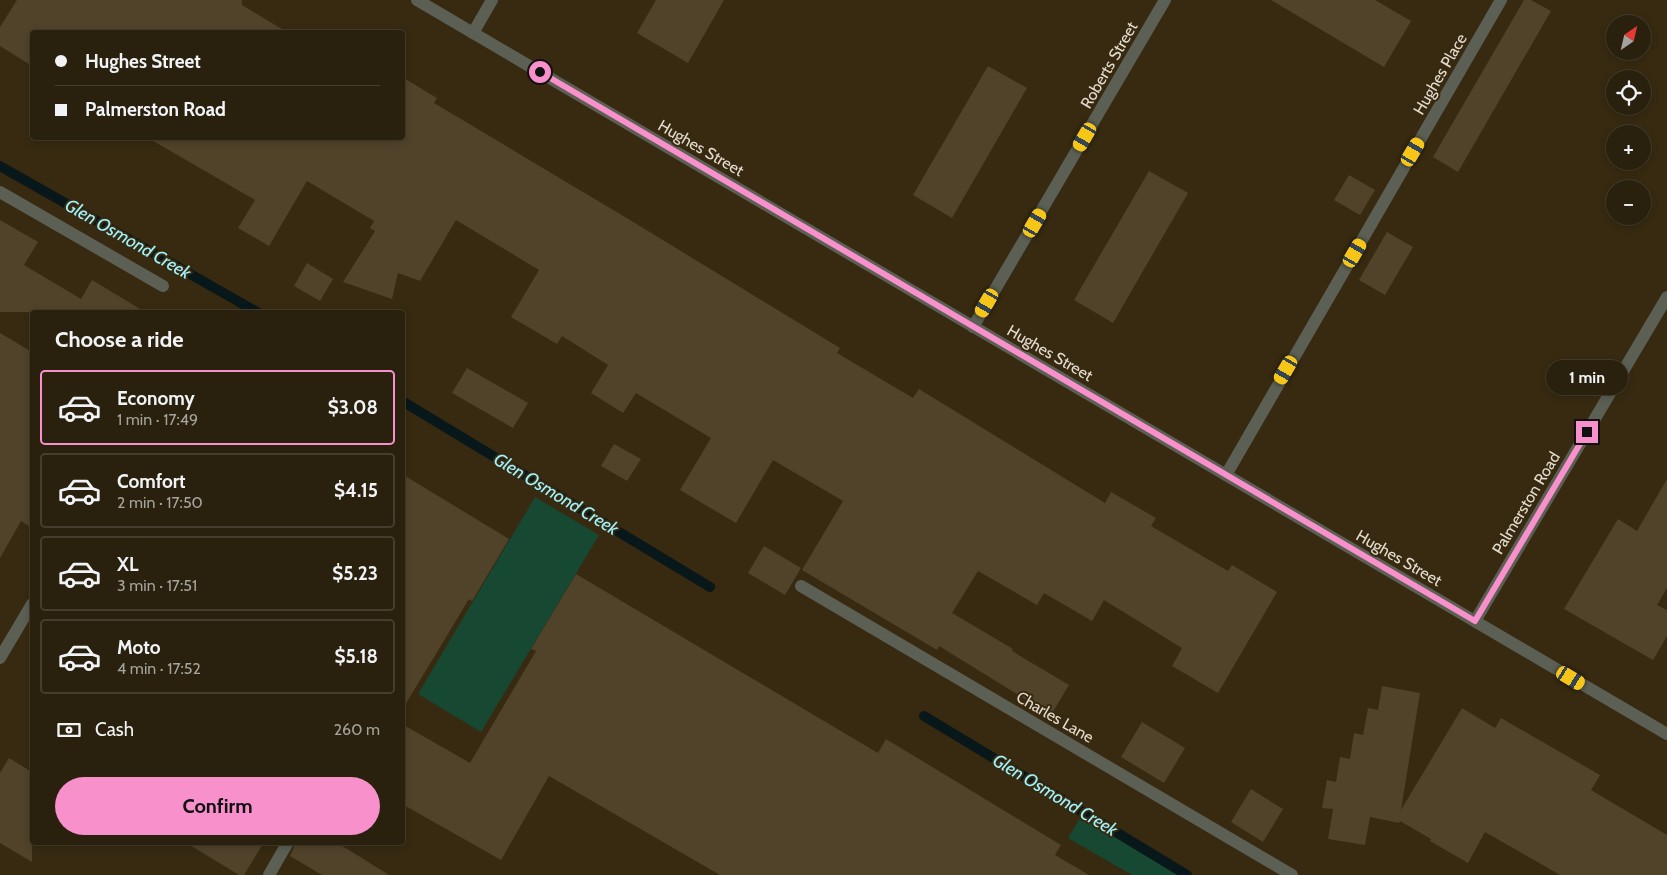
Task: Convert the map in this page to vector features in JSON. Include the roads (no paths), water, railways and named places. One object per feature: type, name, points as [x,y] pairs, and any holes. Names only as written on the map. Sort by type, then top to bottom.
[{"type":"street","name":"Hughes Street","points":[[417,0],[1667,734]]},
{"type":"street","points":[[473,33],[492,0]]},
{"type":"street","name":"Roberts Street","points":[[974,327],[1166,0]]},
{"type":"street","name":"Hughes Place","points":[[1226,475],[1501,0]]},
{"type":"street","points":[[0,192],[163,286]]},
{"type":"street","name":"Palmerston Road","points":[[1475,621],[1667,297]]},
{"type":"street","name":"Charles Lane","points":[[801,586],[1292,875]]},
{"type":"street","points":[[0,658],[30,607]]},
{"type":"street","points":[[269,875],[286,845]]},
{"type":"waterway","name":"Glen Osmond Creek","points":[[0,166],[253,310]]},
{"type":"waterway","name":"Glen Osmond Creek","points":[[405,403],[710,587]]},
{"type":"waterway","name":"Glen Osmond Creek","points":[[924,716],[1187,875]]}]
